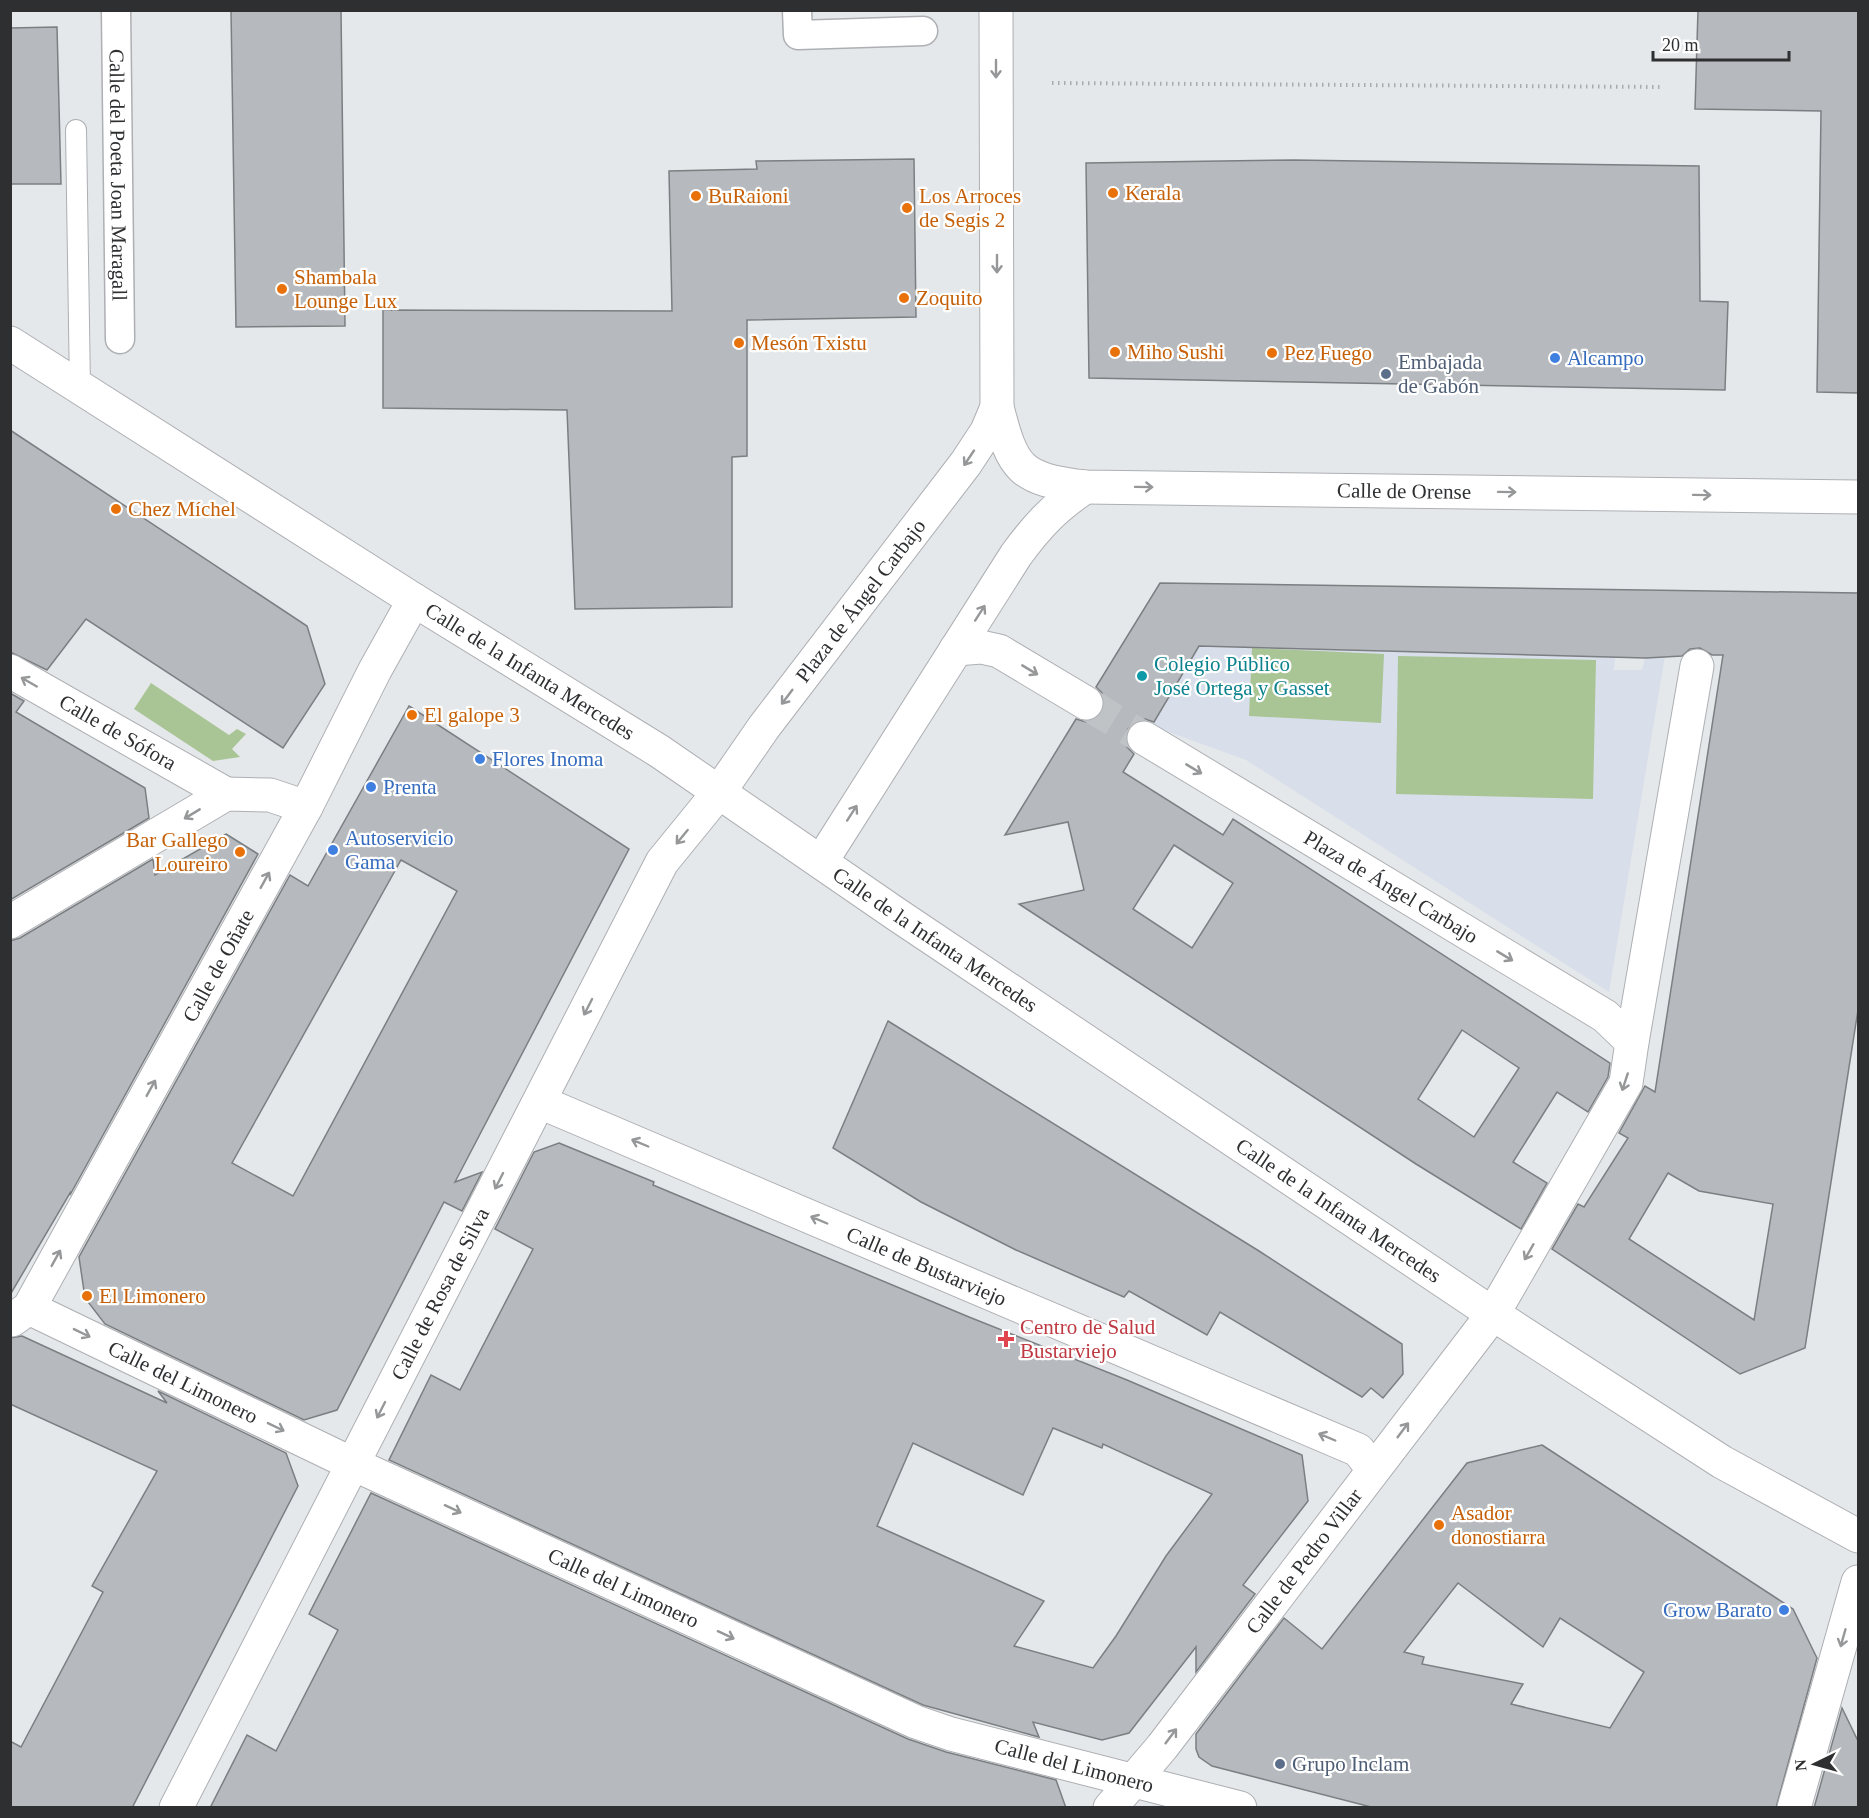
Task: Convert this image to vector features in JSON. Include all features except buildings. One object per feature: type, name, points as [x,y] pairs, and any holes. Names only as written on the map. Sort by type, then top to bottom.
[{"type":"street","name":"Calle del Poeta Joan Maragall","points":[[116,10],[120,339]]},
{"type":"street","points":[[797,10],[798,35],[923,31]]},
{"type":"street","points":[[996,10],[997,407]]},
{"type":"street","name":"Calle de la Infanta Mercedes","points":[[13,351],[80,388],[414,600],[659,751],[1493,1314],[1722,1462],[1858,1536]]},
{"type":"street","name":"Calle de Orense","points":[[997,407],[1011,454],[1023,470],[1047,483],[1085,488],[1858,497]]},
{"type":"street","name":"Plaza de Ángel Carbajo","points":[[719,792],[764,727],[966,463],[987,431],[997,407]]},
{"type":"street","points":[[821,862],[956,649],[1039,524],[1057,506],[1085,488]]},
{"type":"street","name":"Calle de Oñate","points":[[20,1315],[306,807],[375,670],[414,600]]},
{"type":"street","points":[[956,649],[981,648],[999,651],[1086,703]]},
{"type":"street","points":[[1493,1314],[1626,1083],[1697,666]]},
{"type":"street","name":"Calle de Sófora","points":[[10,671],[226,794]]},
{"type":"street","name":"Plaza de Ángel Carbajo","points":[[1144,738],[1605,1016],[1632,1042]]},
{"type":"street","name":"Calle de Rosa de Silva","points":[[176,1808],[662,862],[719,792]]},
{"type":"street","points":[[10,922],[226,794],[270,795],[306,807]]},
{"type":"street","name":"Calle de Bustarviejo","points":[[540,1102],[1358,1450],[1373,1469]]},
{"type":"street","name":"Calle de Pedro Villar","points":[[1110,1808],[1162,1747],[1493,1314]]},
{"type":"street","name":"Calle del Limonero","points":[[20,1315],[353,1464],[916,1722],[951,1734],[1240,1808]]},
{"type":"street","points":[[1794,1808],[1858,1582]]},
{"type":"lane","points":[[76,130],[80,388]]},
{"type":"path","points":[[1052,83],[1661,87]]},
{"type":"shaded area","points":[[1199,646],[1615,657],[1614,670],[1642,670],[1646,655],[1665,656],[1609,992],[1246,760],[1152,726]]},
{"type":"green space","points":[[1252,648],[1384,654],[1381,723],[1249,716]]},
{"type":"green space","points":[[1398,656],[1596,660],[1593,799],[1396,794]]},
{"type":"green space","points":[[151,683],[229,735],[237,729],[246,734],[232,749],[240,757],[213,761],[134,709]]},
{"type":"tunnel","points":[[1086,703],[1144,738]]},
{"type":"place","name":"Kerala","points":[[1113,193]]},
{"type":"place","name":"BuRaioni","points":[[696,196]]},
{"type":"place","name":"Los Arroces de Segis 2","points":[[907,208]]},
{"type":"place","name":"Shambala Lounge Lux","points":[[282,289]]},
{"type":"place","name":"Zoquito","points":[[904,298]]},
{"type":"place","name":"Mesón Txistu","points":[[739,343]]},
{"type":"place","name":"Miho Sushi","points":[[1115,352]]},
{"type":"place","name":"Pez Fuego","points":[[1272,353]]},
{"type":"place","name":"Alcampo","points":[[1555,358]]},
{"type":"place","name":"Embajada de Gabón","points":[[1386,374]]},
{"type":"place","name":"Chez Míchel","points":[[116,509]]},
{"type":"place","name":"Colegio Público José Ortega y Gasset","points":[[1142,676]]},
{"type":"place","name":"El galope 3","points":[[412,715]]},
{"type":"place","name":"Flores Inoma","points":[[480,759]]},
{"type":"place","name":"Prenta","points":[[371,787]]},
{"type":"place","name":"Autoservicio Gama","points":[[333,850]]},
{"type":"place","name":"Bar Gallego Loureiro","points":[[240,852]]},
{"type":"place","name":"El Limonero","points":[[87,1296]]},
{"type":"place","name":"Centro de Salud Bustarviejo","points":[[1006,1339]]},
{"type":"place","name":"Asador donostiarra","points":[[1439,1525]]},
{"type":"place","name":"Grow Barato","points":[[1784,1610]]},
{"type":"place","name":"Grupo Inclam","points":[[1280,1764]]}]
